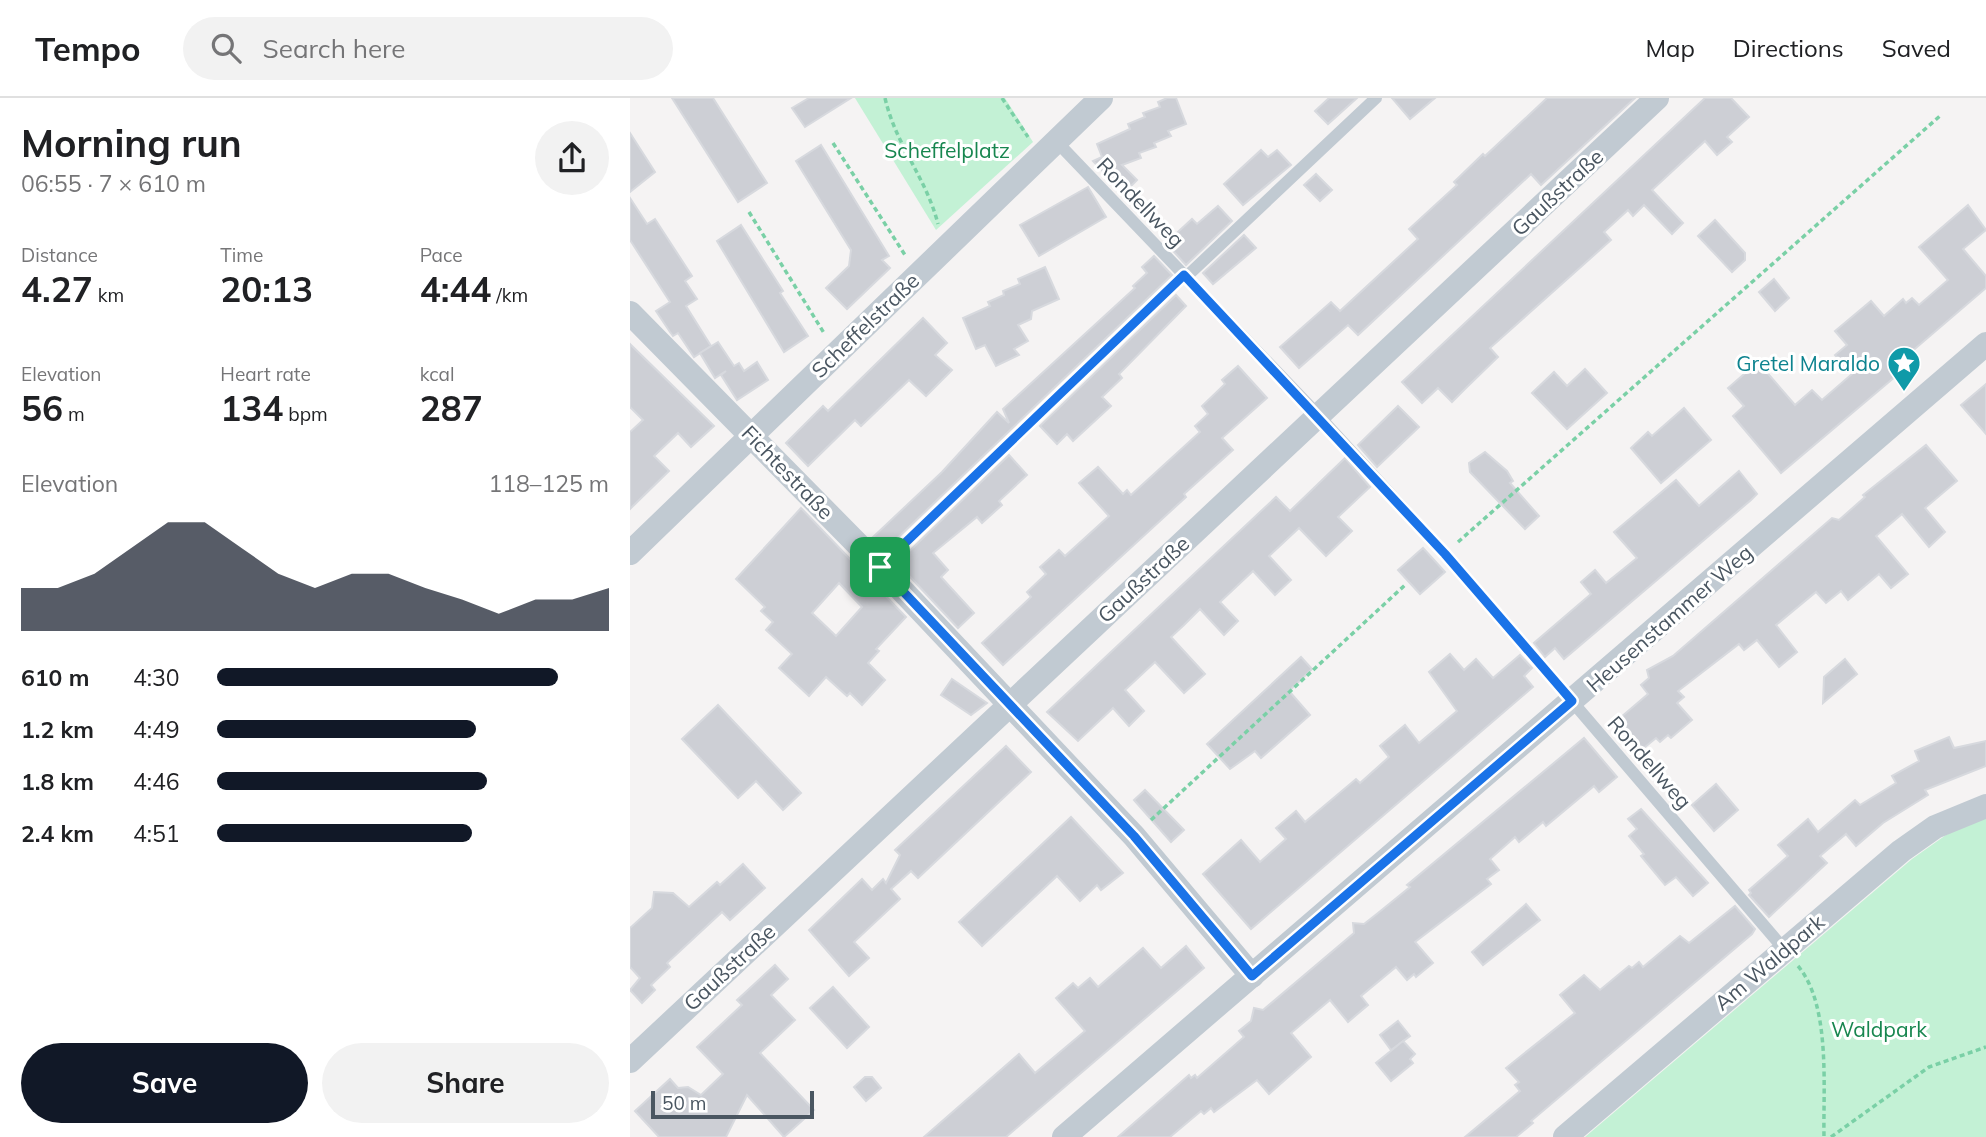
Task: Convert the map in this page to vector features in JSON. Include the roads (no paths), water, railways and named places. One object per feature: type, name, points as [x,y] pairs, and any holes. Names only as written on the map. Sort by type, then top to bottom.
[{"type":"street","name":"Scheffelstraße","points":[[630,553],[1101,98]]},
{"type":"street","name":"Gaußstraße","points":[[630,1060],[1657,98]]},
{"type":"street","name":"Fichtestraße","points":[[630,313],[880,567],[1134,836],[1252,976]]},
{"type":"street","name":"Heusenstammer Weg","points":[[1065,1137],[1986,344]]},
{"type":"street","name":"Am Waldpark","points":[[1565,1137],[1784,948],[1935,827],[1986,806]]},
{"type":"lane","points":[[880,567],[1376,98]]},
{"type":"lane","name":"Rondellweg","points":[[1048,149],[1185,276],[1318,415],[1445,554],[1784,948]]},
{"type":"place","name":"Gretel Maraldo","points":[[1904,393]]},
{"type":"park label","name":"Scheffelplatz","points":[[947,150]]},
{"type":"park label","name":"Waldpark","points":[[1879,1029]]}]
